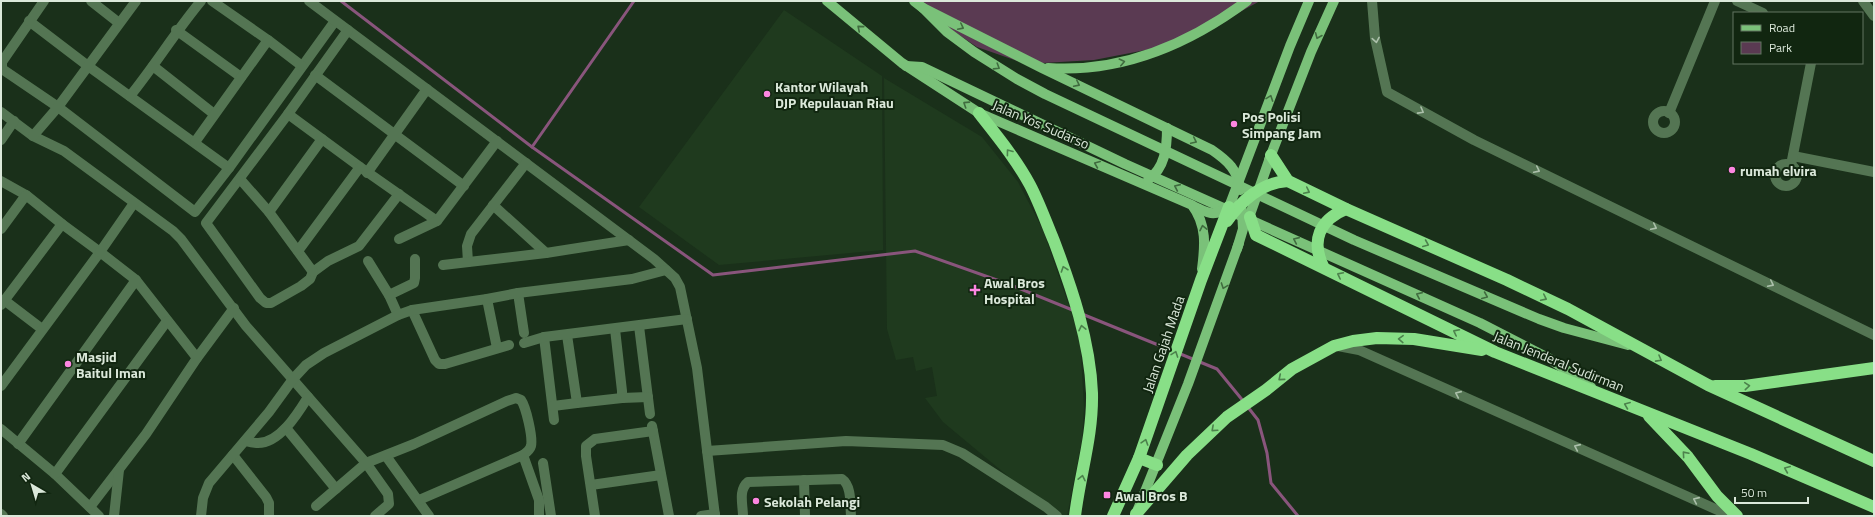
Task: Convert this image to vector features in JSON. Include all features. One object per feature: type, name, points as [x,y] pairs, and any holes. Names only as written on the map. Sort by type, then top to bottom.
[{"type":"highway","points":[[979,113],[1013,157],[1030,185],[1055,244],[1077,306],[1087,351],[1092,393],[1090,428],[1075,516]]},
{"type":"highway","points":[[1271,155],[1288,181],[1346,209],[1507,280],[1568,309],[1708,385],[1874,462]]},
{"type":"highway","points":[[1216,240],[1244,199],[1272,183],[1288,181]]},
{"type":"highway","name":"Jalan Gajah Mada","points":[[1113,516],[1123,497],[1139,458],[1165,380],[1229,207]]},
{"type":"highway","points":[[1323,266],[1317,253],[1317,236],[1326,222],[1334,215],[1346,209]]},
{"type":"highway","name":"Jalan Jenderal Sudirman","points":[[1250,217],[1256,235],[1323,266],[1495,352],[1752,454],[1874,507]]},
{"type":"highway","points":[[1135,515],[1201,440],[1227,417],[1266,390],[1292,369],[1334,346],[1353,341],[1377,338],[1451,344],[1495,352]]},
{"type":"highway","points":[[1708,385],[1746,386],[1874,368]]},
{"type":"highway","points":[[1645,412],[1688,456],[1717,496],[1737,516]]},
{"type":"highway","points":[[1139,458],[1157,465]]},
{"type":"main road","name":"Jalan Yos Sudarso","points":[[827,1],[906,66],[979,113],[1212,214],[1221,212],[1229,207]]},
{"type":"main road","points":[[914,1],[924,8],[1042,68],[1212,150],[1228,160],[1239,180],[1250,217]]},
{"type":"main road","points":[[1042,68],[1084,69],[1122,62],[1148,55],[1166,49],[1200,33],[1247,1]]},
{"type":"main road","name":"Jalan Gajah Mada","points":[[1229,207],[1290,46],[1309,1]]},
{"type":"main road","points":[[1229,207],[1244,199],[1264,172],[1311,52],[1334,1]]},
{"type":"main road","points":[[924,8],[954,38],[1017,79],[1138,139],[1354,240],[1550,323],[1639,348]]},
{"type":"main road","points":[[906,66],[922,67],[1125,164],[1480,322],[1558,364],[1600,394]]},
{"type":"main road","points":[[1141,183],[1154,175],[1161,165],[1166,148],[1167,128]]},
{"type":"main road","points":[[1135,515],[1157,465],[1204,342],[1271,155]]},
{"type":"main road","points":[[1237,249],[1243,229],[1244,165]]},
{"type":"main road","points":[[1192,205],[1199,214],[1205,237],[1201,280]]},
{"type":"street","points":[[44,1],[2,62],[4,71],[58,108],[195,212],[229,168],[335,21]]},
{"type":"street","points":[[91,1],[120,23]]},
{"type":"street","points":[[130,96],[153,66],[176,30],[201,1]]},
{"type":"street","points":[[212,1],[302,66]]},
{"type":"street","points":[[309,1],[629,240],[675,278],[680,287],[697,368],[715,515],[701,516]]},
{"type":"street","points":[[1372,1],[1375,38],[1387,92],[1474,140],[1874,335]]},
{"type":"street","points":[[1669,113],[1715,1]]},
{"type":"street","points":[[1737,1],[1761,12]]},
{"type":"street","points":[[1862,1],[1870,11]]},
{"type":"street","points":[[33,136],[58,108],[120,23],[132,2]]},
{"type":"street","points":[[29,21],[88,66],[229,168]]},
{"type":"street","points":[[176,30],[241,77]]},
{"type":"street","points":[[348,30],[288,114],[206,223],[260,298],[266,303],[270,303],[301,286],[310,279],[313,272],[328,261],[359,246],[399,194]]},
{"type":"street","points":[[195,142],[268,40]]},
{"type":"street","points":[[1811,64],[1792,160],[1874,172]]},
{"type":"street","points":[[153,66],[214,114]]},
{"type":"street","points":[[315,75],[464,186]]},
{"type":"street","points":[[298,251],[395,134],[427,88]]},
{"type":"street","points":[[1,112],[33,136],[64,151],[173,231],[234,308],[246,326],[366,463],[389,498],[387,507],[375,516]]},
{"type":"street","points":[[288,114],[364,170],[437,220]]},
{"type":"street","points":[[1,140],[14,121]]},
{"type":"street","points":[[269,212],[322,139]]},
{"type":"street","points":[[399,239],[437,220],[497,141]]},
{"type":"street","points":[[468,262],[467,246],[471,234],[526,163]]},
{"type":"street","points":[[240,179],[269,212],[313,272]]},
{"type":"street","points":[[1,181],[26,195],[136,280],[197,358]]},
{"type":"street","points":[[1,229],[26,195]]},
{"type":"street","points":[[1,386],[100,252],[134,203]]},
{"type":"street","points":[[493,205],[546,253]]},
{"type":"street","points":[[42,329],[3,303],[62,224]]},
{"type":"street","points":[[443,265],[546,253],[629,240]]},
{"type":"street","points":[[389,294],[414,283],[416,278],[415,259]]},
{"type":"street","points":[[368,261],[389,294],[398,315]]},
{"type":"street","points":[[201,516],[203,498],[209,483],[269,412],[292,379],[318,356],[398,315],[412,310],[518,293],[632,279],[666,270]]},
{"type":"street","points":[[18,444],[136,280]]},
{"type":"street","points":[[518,293],[524,338],[566,335],[687,319]]},
{"type":"street","points":[[487,299],[497,348]]},
{"type":"street","points":[[90,507],[166,406],[197,358],[234,308]]},
{"type":"street","points":[[412,310],[435,360],[439,364],[445,364],[509,345]]},
{"type":"street","points":[[55,474],[167,321]]},
{"type":"street","points":[[639,326],[650,414]]},
{"type":"street","points":[[615,329],[622,386],[622,398]]},
{"type":"street","points":[[566,335],[577,403]]},
{"type":"street","points":[[544,337],[554,420]]},
{"type":"street","points":[[1334,346],[1359,350],[1731,516]]},
{"type":"street","points":[[245,441],[259,443],[276,436],[286,428],[308,397]]},
{"type":"street","points":[[553,406],[622,398],[648,397]]},
{"type":"street","points":[[316,506],[366,463],[386,456],[516,398],[521,400],[524,404],[531,442],[529,450],[523,455],[419,500]]},
{"type":"street","points":[[286,428],[336,489]]},
{"type":"street","points":[[595,516],[585,449],[588,443],[595,440],[652,428],[669,516]]},
{"type":"street","points":[[1,430],[55,474],[99,516]]},
{"type":"street","points":[[707,451],[846,441],[943,445],[962,453],[1046,507],[1057,516]]},
{"type":"street","points":[[233,455],[266,497],[269,516]]},
{"type":"street","points":[[523,455],[538,500],[539,516]]},
{"type":"street","points":[[386,456],[429,516]]},
{"type":"street","points":[[543,463],[551,516]]},
{"type":"street","points":[[114,516],[119,470]]},
{"type":"street","points":[[591,484],[661,475]]},
{"type":"street","points":[[743,516],[742,491],[748,482],[804,480],[844,480],[848,488],[851,516]]},
{"type":"street","points":[[804,480],[805,516]]},
{"type":"shaded area","points":[[784,10],[882,76],[883,250],[719,265],[639,207]]},
{"type":"shaded area","name":"Awal Bros Hospital","points":[[884,78],[982,137],[1018,182],[1043,230],[1080,338],[1084,408],[1082,440],[1067,516],[1056,516],[943,422],[925,398],[937,396],[932,367],[916,371],[913,357],[896,360],[887,329]]},
{"type":"green space","points":[[909,1],[1260,1],[1227,19],[1151,49],[1094,60],[1026,64],[977,47]]},
{"type":"waterway","points":[[341,1],[532,147],[713,275],[915,251],[1011,285],[1075,311]]},
{"type":"waterway","points":[[532,147],[634,1]]},
{"type":"waterway","points":[[1082,314],[1173,351]]},
{"type":"waterway","points":[[1178,353],[1217,369],[1244,402]]},
{"type":"waterway","points":[[1247,406],[1258,420],[1267,453],[1271,483],[1298,516]]},
{"type":"place","name":"Kantor Wilayah DJP Kepulauan Riau","points":[[767,94]]},
{"type":"place","name":"Pos Polisi Simpang Jam","points":[[1234,124]]},
{"type":"place","name":"rumah elvira","points":[[1732,170]]},
{"type":"place","name":"Awal Bros Hospital","points":[[975,290]]},
{"type":"place","name":"Masjid Baitul Iman","points":[[68,364]]},
{"type":"place","name":"Awal Bros B","points":[[1107,495]]},
{"type":"place","name":"Sekolah Pelangi","points":[[756,501]]}]
